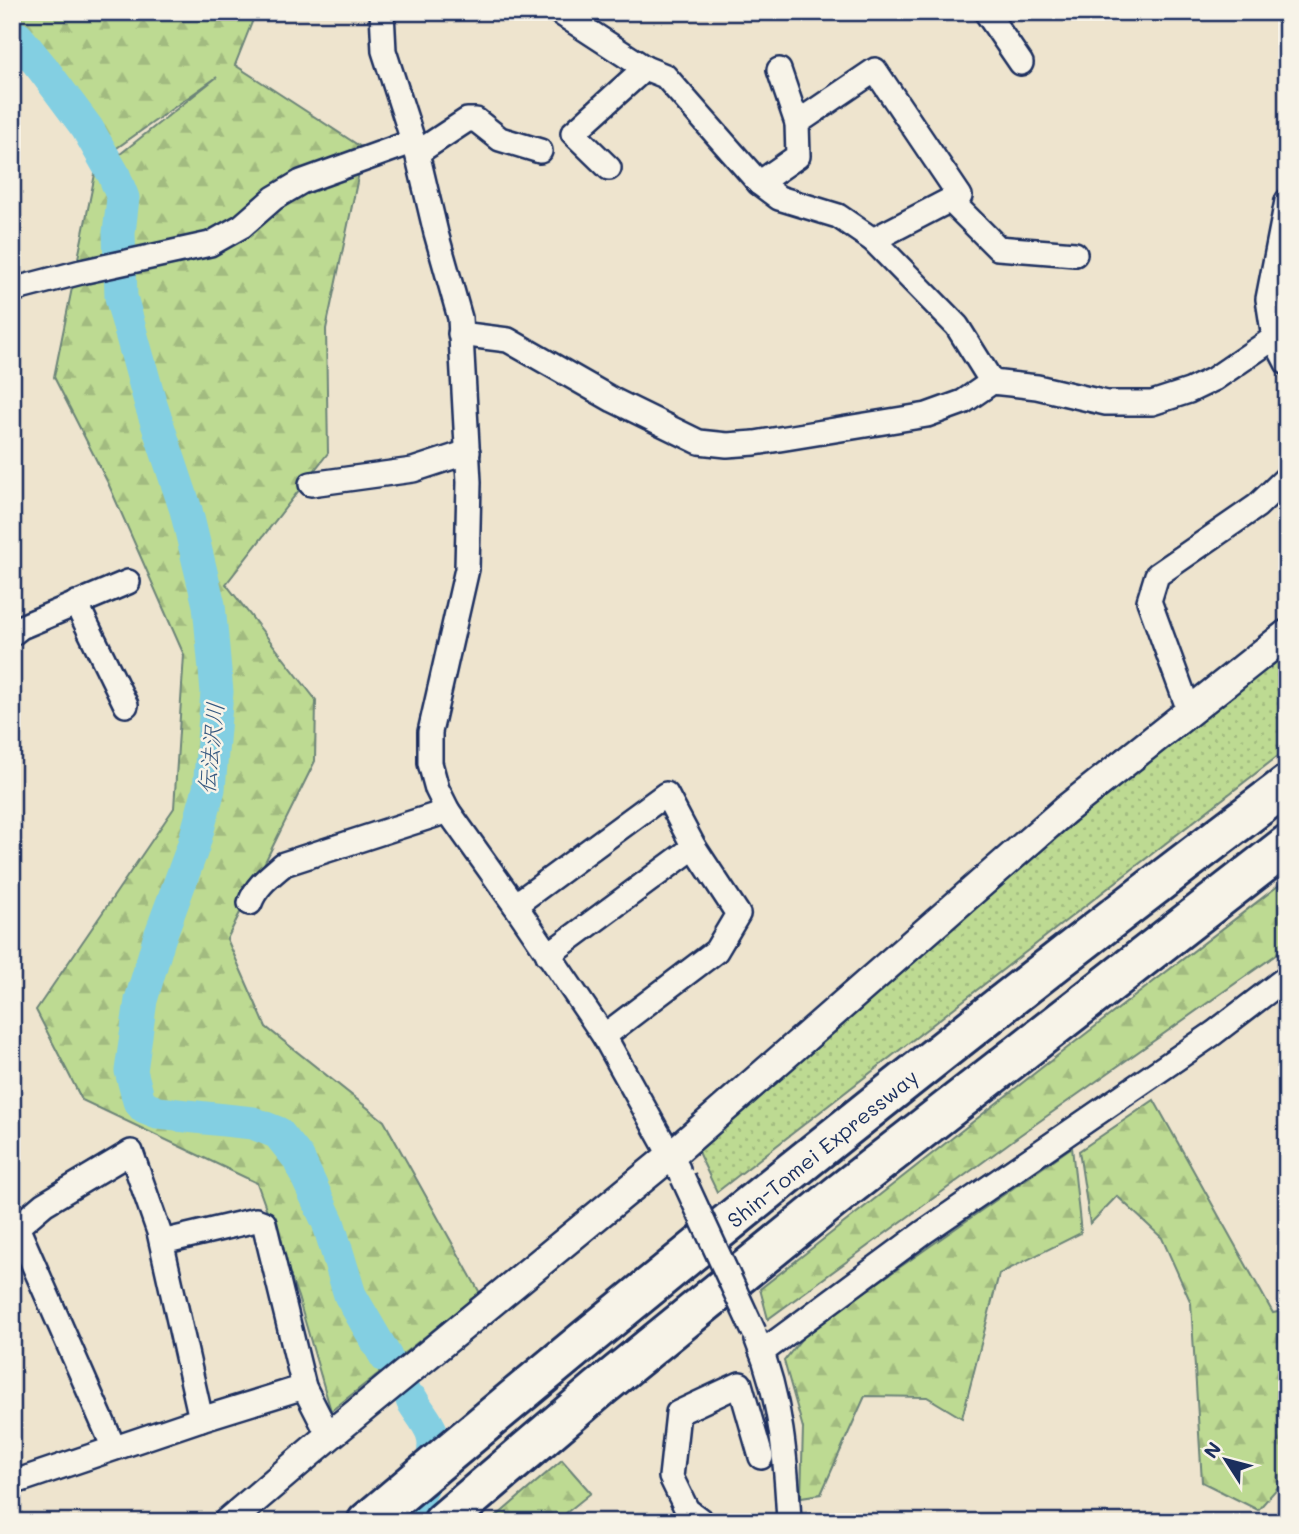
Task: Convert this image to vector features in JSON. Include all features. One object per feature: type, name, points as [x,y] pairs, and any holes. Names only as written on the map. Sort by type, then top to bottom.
[{"type":"highway","name":"Shin-Tomei Expressway","points":[[367,1522],[495,1413],[947,1048],[1287,786]]},
{"type":"highway","points":[[443,1522],[839,1194],[1287,845]]},
{"type":"street","points":[[382,12],[384,51],[415,148],[460,318],[470,482],[467,569],[430,732],[430,763],[437,789],[447,811],[515,905],[622,1065],[677,1167],[758,1342],[778,1413],[787,1465],[789,1522]]},
{"type":"street","points":[[559,12],[645,68],[665,76],[759,183],[779,198],[838,216],[873,240],[957,326],[992,382]]},
{"type":"street","points":[[986,12],[1021,63]]},
{"type":"street","points":[[609,168],[573,132],[645,68]]},
{"type":"street","points":[[759,183],[798,156],[797,123],[779,70]]},
{"type":"street","points":[[797,123],[875,70],[960,196],[873,240]]},
{"type":"street","points":[[12,290],[209,244],[242,226],[274,198],[300,182],[415,148],[467,120],[476,120],[500,139],[540,151]]},
{"type":"street","points":[[950,200],[998,248],[1075,254]]},
{"type":"street","points":[[1287,201],[1268,299],[1274,338],[1287,363]]},
{"type":"street","points":[[460,334],[508,340],[613,400],[699,442],[727,445],[755,443],[927,415],[963,402],[992,382],[1037,387],[1106,403],[1152,403],[1189,391],[1214,379],[1274,338]]},
{"type":"street","points":[[311,484],[413,470],[468,452]]},
{"type":"street","points":[[1189,713],[1149,601],[1157,575],[1257,506],[1287,477]]},
{"type":"street","points":[[12,635],[21,628],[76,603],[128,583]]},
{"type":"street","points":[[76,603],[126,705]]},
{"type":"street","points":[[228,1522],[329,1436],[677,1167],[1065,810],[1287,634]]},
{"type":"street","points":[[515,905],[666,794],[694,847],[738,914],[716,951],[604,1037]]},
{"type":"street","points":[[250,903],[253,894],[264,880],[284,864],[447,811]]},
{"type":"street","points":[[548,955],[694,847]]},
{"type":"street","points":[[758,1342],[1214,1033],[1287,977]]},
{"type":"street","points":[[114,1448],[14,1228],[44,1204],[131,1152],[162,1242],[201,1419]]},
{"type":"street","points":[[162,1242],[256,1220],[264,1223],[304,1387],[329,1436]]},
{"type":"street","points":[[703,1522],[687,1510],[671,1477],[678,1413],[740,1384],[761,1457]]},
{"type":"street","points":[[12,1483],[304,1387]]},
{"type":"green space","points":[[12,12],[256,12],[235,65],[364,149],[326,329],[328,453],[226,584],[316,700],[315,761],[227,939],[266,1027],[384,1121],[480,1293],[331,1411],[298,1297],[257,1183],[82,1100],[36,1010],[174,808],[184,655],[108,483],[54,377],[95,174],[217,77],[104,157],[18,29],[12,28]]},
{"type":"green space","points":[[1287,651],[1287,749],[717,1192],[697,1150],[1017,860]]},
{"type":"green space","points":[[1287,879],[1287,947],[1020,1135],[768,1319],[760,1289]]},
{"type":"green space","points":[[1154,1100],[1273,1313],[1287,1310],[1287,1471],[1280,1485],[1258,1510],[1202,1482],[1191,1303],[1162,1238],[1117,1196],[1090,1224],[1079,1151]]},
{"type":"green space","points":[[1072,1147],[1081,1233],[999,1274],[962,1418],[927,1397],[865,1396],[821,1494],[801,1497],[803,1428],[784,1361],[807,1332]]},
{"type":"green space","points":[[562,1460],[591,1493],[555,1522],[490,1522]]},
{"type":"waterway","points":[[18,38],[19,12]]},
{"type":"waterway","name":"伝法沢川","points":[[12,35],[18,38],[87,128],[114,175],[123,198],[119,233],[121,297],[151,405],[186,510],[209,605],[217,692],[209,789],[193,847],[159,939],[141,1000],[131,1071],[139,1101],[145,1108],[158,1113],[253,1123],[278,1133],[298,1158],[328,1222],[350,1295],[386,1357]]},
{"type":"waterway","name":"伝法沢川","points":[[405,1522],[426,1479],[434,1443],[430,1429],[412,1400]]}]
